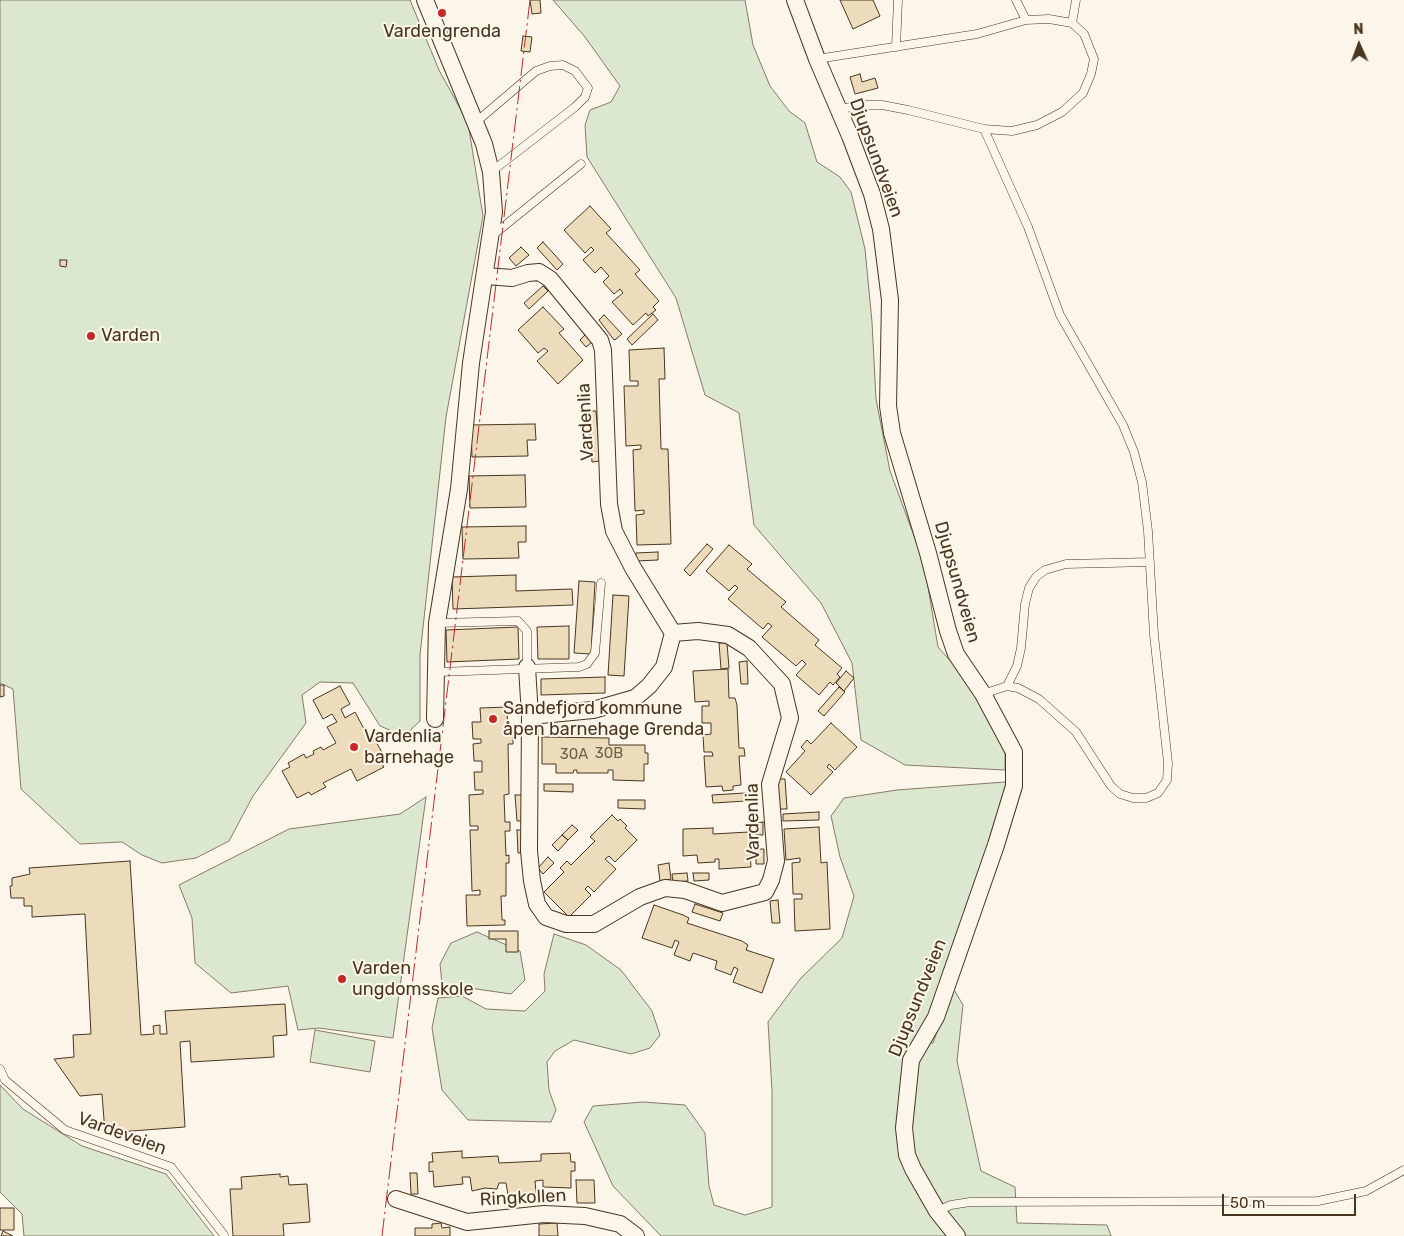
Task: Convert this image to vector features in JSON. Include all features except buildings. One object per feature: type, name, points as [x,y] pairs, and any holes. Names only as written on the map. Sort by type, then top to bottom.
[{"type":"street","points":[[425,0],[484,144],[491,172],[494,212],[492,236],[468,381],[459,489],[437,623],[435,719]]},
{"type":"street","name":"Djupsundveien","points":[[795,0],[872,194],[881,229],[890,300],[888,406],[892,433],[928,553],[948,631],[956,654],[983,694],[1014,752],[1014,786],[996,845],[936,1017],[912,1060],[904,1128],[907,1154],[913,1170],[937,1211],[957,1236]]},
{"type":"street","name":"Vardenlia","points":[[485,276],[512,278],[539,272],[550,279],[600,340],[603,350],[610,504],[614,531],[633,568],[673,633],[698,632],[728,635],[749,648],[782,684],[790,718],[770,784],[776,861],[772,880],[765,892],[722,903],[685,890],[665,888],[640,897],[594,924],[566,924],[546,917],[537,904],[532,881],[529,850],[530,716],[526,667]]},
{"type":"street","points":[[530,716],[593,710],[635,698],[649,686],[664,667],[673,633]]},
{"type":"street","name":"Ringkollen","points":[[396,1199],[466,1229],[544,1214],[585,1216],[620,1224],[636,1236]]},
{"type":"lane","points":[[896,47],[898,0]]},
{"type":"lane","points":[[1016,0],[1026,20]]},
{"type":"lane","points":[[1072,23],[1076,0]]},
{"type":"lane","points":[[817,59],[977,34],[1026,20],[1049,19],[1072,23],[1084,34],[1094,59],[1092,74],[1083,93],[1062,112],[1038,125],[1012,131],[984,129],[916,111],[882,105],[865,105],[838,109]]},
{"type":"lane","points":[[476,122],[536,71],[550,66],[563,66],[575,71],[588,88],[585,97],[575,107],[491,172]]},
{"type":"lane","points":[[983,694],[1007,686],[1018,688],[1039,699],[1076,732],[1111,786],[1120,794],[1133,798],[1146,798],[1158,793],[1166,780],[1168,763],[1154,635],[1150,562],[1142,482],[1134,452],[1123,425],[1060,315],[1028,227],[984,129]]},
{"type":"lane","points":[[492,236],[581,164]]},
{"type":"lane","points":[[1007,686],[1017,666],[1021,648],[1025,604],[1029,588],[1036,577],[1046,570],[1066,564],[1150,562]]},
{"type":"lane","points":[[437,672],[526,667],[579,667],[587,664],[595,653],[601,582]]},
{"type":"lane","name":"Vardenlia","points":[[437,623],[518,620],[527,631],[526,667]]},
{"type":"lane","name":"Vardeveien","points":[[0,1069],[5,1080],[65,1130],[171,1167],[224,1236]]},
{"type":"lane","points":[[937,1211],[951,1205],[970,1202],[1318,1200],[1366,1191],[1404,1170]]},
{"type":"green space","points":[[0,0],[410,0],[439,70],[468,123],[483,216],[446,417],[420,655],[420,721],[404,736],[380,726],[353,683],[320,682],[302,695],[306,723],[253,796],[229,841],[196,858],[162,863],[142,855],[122,842],[80,844],[21,789],[13,689],[0,683]]},
{"type":"green space","points":[[553,0],[745,0],[753,45],[770,86],[789,111],[805,123],[817,162],[840,177],[851,192],[865,249],[872,322],[876,399],[890,471],[924,563],[938,647],[986,701],[1005,729],[1005,770],[905,765],[861,740],[852,663],[821,603],[754,525],[739,413],[705,395],[676,298],[587,157],[585,125],[590,110],[611,102],[620,86],[585,37]]},
{"type":"green space","points":[[1005,782],[1009,791],[922,1043],[933,1043],[953,988],[963,1005],[957,1061],[981,1171],[1015,1187],[1017,1223],[1107,1225],[1111,1236],[661,1236],[613,1186],[584,1122],[593,1106],[643,1102],[685,1105],[705,1133],[709,1186],[714,1205],[745,1215],[772,1207],[772,1091],[768,1022],[800,979],[842,938],[854,896],[840,857],[831,816],[844,798],[897,790]]},
{"type":"green space","points":[[426,797],[393,1038],[319,1028],[298,1030],[288,986],[231,993],[195,963],[192,918],[179,885],[289,829],[400,814]]},
{"type":"green space","points":[[477,932],[520,951],[525,980],[511,994],[442,984],[440,964],[451,943]]},
{"type":"green space","points":[[554,934],[586,945],[621,970],[652,1011],[660,1035],[650,1048],[631,1054],[574,1040],[555,1051],[547,1062],[549,1090],[556,1110],[551,1122],[468,1120],[442,1090],[432,1028],[438,998],[462,996],[486,1009],[525,1011],[545,991],[544,974]]},
{"type":"green space","points":[[315,1030],[375,1041],[370,1072],[310,1062]]},
{"type":"green space","points":[[0,1085],[23,1109],[82,1146],[166,1174],[214,1236],[24,1236],[22,1214],[0,1192]]},
{"type":"power","points":[[382,1236],[530,0]]},
{"type":"place","name":"Vardengrenda","points":[[442,13]]},
{"type":"place","name":"Varden","points":[[91,336]]},
{"type":"place","name":"Sandefjord kommune åpen barnehage Grenda","points":[[493,719]]},
{"type":"place","name":"Vardenlia barnehage","points":[[354,747]]},
{"type":"place","name":"Varden ungdomsskole","points":[[342,979]]}]
